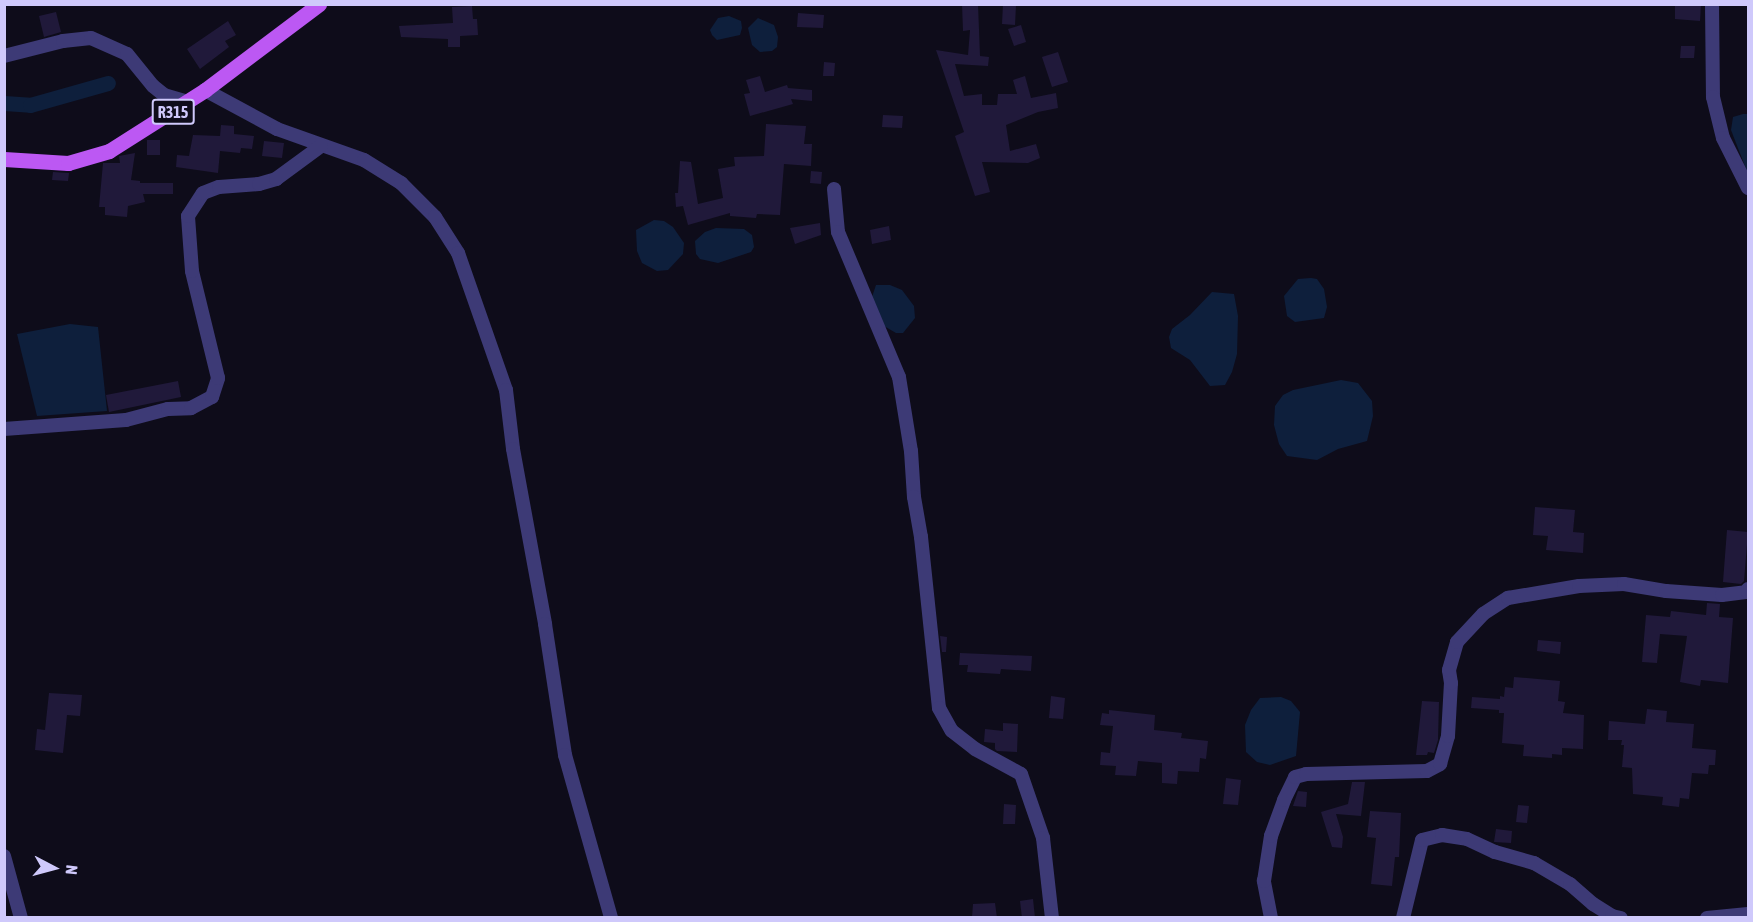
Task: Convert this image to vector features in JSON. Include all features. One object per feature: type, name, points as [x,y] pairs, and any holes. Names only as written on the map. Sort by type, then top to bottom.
[{"type":"main road","name":"R315","points":[[4,159],[68,163],[110,151],[188,102],[319,4]]},
{"type":"street","points":[[1712,4],[1713,97],[1723,138],[1749,188]]},
{"type":"street","points":[[4,56],[63,41],[91,38],[127,54],[153,86],[164,95],[188,102]]},
{"type":"street","points":[[205,90],[277,129],[364,160],[401,183],[435,217],[458,253],[506,390],[513,449],[545,624],[565,755],[611,918]]},
{"type":"street","points":[[4,429],[126,420],[168,409],[191,408],[212,397],[218,378],[192,271],[188,216],[203,193],[219,187],[259,184],[276,179],[321,146]]},
{"type":"street","points":[[834,189],[838,232],[899,377],[911,451],[914,497],[921,537],[939,708],[952,731],[975,749],[1021,774],[1044,838],[1052,918]]},
{"type":"street","points":[[1271,918],[1264,881],[1271,836],[1295,777],[1306,774],[1427,771],[1440,764],[1448,736],[1451,683],[1449,670],[1456,642],[1483,614],[1508,598],[1579,586],[1624,584],[1666,591],[1722,595],[1748,592],[1749,589]]},
{"type":"street","points":[[1403,918],[1422,840],[1442,835],[1467,839],[1495,852],[1534,863],[1570,884],[1593,904],[1612,916],[1621,918]]},
{"type":"street","points":[[4,856],[21,918]]},
{"type":"street","points":[[1707,918],[1749,914]]},
{"type":"water","points":[[729,16],[741,21],[740,35],[717,40],[710,30],[718,18]]},
{"type":"water","points":[[758,18],[774,25],[778,37],[777,47],[772,51],[760,52],[752,45],[748,28]]},
{"type":"water","points":[[1748,114],[1748,174],[1731,130],[1733,117]]},
{"type":"water","points":[[654,220],[664,221],[673,227],[684,243],[683,254],[668,270],[657,271],[642,263],[637,251],[636,230]]},
{"type":"water","points":[[716,228],[744,229],[752,235],[754,247],[751,252],[718,263],[700,259],[696,254],[695,241],[705,232]]},
{"type":"water","points":[[1298,279],[1317,279],[1324,289],[1327,307],[1324,318],[1295,322],[1287,316],[1284,296]]},
{"type":"water","points":[[876,285],[890,285],[902,290],[914,306],[915,318],[903,333],[896,333],[884,326],[870,303]]},
{"type":"water","points":[[1212,292],[1234,294],[1238,316],[1237,354],[1232,372],[1225,385],[1210,386],[1190,360],[1171,348],[1169,337],[1172,329],[1190,315]]},
{"type":"water","points":[[70,324],[98,327],[107,411],[37,416],[17,334]]},
{"type":"water","points":[[1341,380],[1358,383],[1372,401],[1373,416],[1367,441],[1338,449],[1317,460],[1287,456],[1279,444],[1274,425],[1275,406],[1283,395],[1293,390]]},
{"type":"water","points":[[1281,697],[1291,701],[1300,712],[1296,756],[1270,765],[1257,762],[1246,752],[1245,725],[1251,710],[1260,698]]},
{"type":"building","points":[[962,4],[978,4],[980,56],[989,57],[988,66],[955,64],[964,96],[982,94],[982,105],[997,105],[998,94],[1017,94],[1013,80],[1025,76],[1031,98],[1056,93],[1058,108],[1038,112],[1006,125],[1010,151],[1036,144],[1040,158],[1028,163],[982,162],[990,192],[975,196],[955,136],[964,132],[936,50],[968,55],[970,30],[963,31]]},
{"type":"building","points":[[1003,4],[1016,5],[1015,25],[1002,24]]},
{"type":"building","points":[[1701,4],[1700,21],[1675,19],[1675,5]]},
{"type":"building","points":[[472,6],[473,19],[477,19],[478,35],[460,36],[460,47],[448,47],[448,39],[401,37],[399,26],[453,23],[452,7]]},
{"type":"building","points":[[56,12],[61,32],[44,37],[39,16]]},
{"type":"building","points":[[798,13],[824,15],[823,28],[797,27]]},
{"type":"building","points":[[228,21],[236,35],[225,41],[229,47],[200,69],[187,49]]},
{"type":"building","points":[[1021,25],[1026,42],[1014,46],[1008,29]]},
{"type":"building","points":[[1681,46],[1695,46],[1694,58],[1680,58]]},
{"type":"building","points":[[1058,52],[1068,82],[1052,87],[1042,57]]},
{"type":"building","points":[[824,62],[835,63],[834,76],[823,76]]},
{"type":"building","points":[[760,76],[765,92],[787,85],[788,88],[812,90],[812,101],[791,99],[793,104],[750,116],[744,94],[750,93],[746,80]]},
{"type":"building","points":[[883,115],[903,116],[902,128],[882,127]]},
{"type":"building","points":[[766,124],[806,126],[804,144],[812,144],[811,166],[784,164],[780,215],[757,214],[756,218],[730,216],[730,213],[688,225],[683,206],[676,207],[675,193],[678,193],[680,161],[691,162],[698,204],[723,198],[718,169],[735,166],[734,157],[764,156]]},
{"type":"building","points":[[221,125],[234,126],[234,134],[254,136],[252,149],[241,148],[240,153],[220,151],[218,173],[176,167],[177,155],[189,156],[193,135],[220,136]]},
{"type":"building","points":[[147,140],[160,140],[160,155],[147,155]]},
{"type":"building","points":[[264,141],[284,143],[282,158],[262,156]]},
{"type":"building","points":[[135,153],[131,180],[140,181],[140,183],[173,183],[173,194],[143,194],[145,202],[128,206],[127,217],[105,215],[105,207],[99,207],[103,163],[120,163],[119,156]]},
{"type":"building","points":[[811,171],[822,172],[821,184],[810,183]]},
{"type":"building","points":[[53,172],[69,173],[68,181],[52,180]]},
{"type":"building","points":[[820,223],[821,235],[795,244],[790,228]]},
{"type":"building","points":[[889,226],[891,240],[872,244],[870,230]]},
{"type":"building","points":[[178,381],[181,397],[109,412],[106,395]]},
{"type":"building","points":[[1535,507],[1575,510],[1573,532],[1584,533],[1583,553],[1546,550],[1548,536],[1533,535]]},
{"type":"building","points":[[1727,530],[1748,532],[1744,581],[1741,584],[1723,582]]},
{"type":"building","points":[[1707,603],[1720,604],[1719,617],[1733,618],[1728,683],[1701,680],[1700,686],[1680,682],[1687,636],[1660,634],[1657,663],[1642,662],[1646,615],[1670,617],[1671,611],[1706,615]]},
{"type":"building","points":[[940,636],[947,637],[946,652],[942,652]]},
{"type":"building","points":[[1538,640],[1561,642],[1560,654],[1537,651]]},
{"type":"building","points":[[960,653],[1032,656],[1031,671],[1001,669],[1000,674],[967,672],[968,665],[959,665]]},
{"type":"building","points":[[1514,677],[1560,681],[1558,701],[1565,702],[1563,713],[1584,715],[1583,749],[1562,748],[1562,755],[1552,754],[1552,758],[1523,756],[1524,745],[1502,743],[1504,713],[1499,713],[1499,710],[1471,708],[1472,697],[1500,699],[1500,696],[1504,697],[1505,687],[1513,688]]},
{"type":"building","points":[[49,693],[82,695],[80,716],[67,715],[63,753],[35,750],[37,729],[45,730]]},
{"type":"building","points":[[1051,696],[1065,698],[1063,719],[1049,718]]},
{"type":"building","points":[[1422,701],[1439,702],[1438,740],[1434,753],[1416,755]]},
{"type":"building","points":[[1647,709],[1667,711],[1666,722],[1694,724],[1692,748],[1716,750],[1715,765],[1709,765],[1708,774],[1692,773],[1689,799],[1680,798],[1679,807],[1662,805],[1663,797],[1633,794],[1632,768],[1622,767],[1624,745],[1621,745],[1622,740],[1608,740],[1609,721],[1645,724]]},
{"type":"building","points":[[1109,710],[1155,715],[1154,730],[1182,733],[1181,738],[1208,741],[1206,759],[1200,758],[1199,772],[1178,771],[1177,784],[1162,783],[1162,763],[1138,761],[1136,776],[1115,775],[1116,766],[1100,765],[1101,752],[1110,753],[1113,726],[1100,725],[1102,713],[1109,714]]},
{"type":"building","points":[[1003,723],[1018,724],[1017,752],[997,751],[995,743],[984,742],[985,729],[1003,731]]},
{"type":"building","points":[[1226,778],[1241,780],[1238,805],[1223,804]]},
{"type":"building","points":[[1352,782],[1365,782],[1361,816],[1336,814],[1343,837],[1342,848],[1332,847],[1321,812],[1348,804]]},
{"type":"building","points":[[1298,791],[1307,792],[1306,807],[1293,806]]},
{"type":"building","points":[[1004,804],[1016,805],[1015,824],[1003,824]]},
{"type":"building","points":[[1518,805],[1529,806],[1527,823],[1516,822]]},
{"type":"building","points":[[1370,811],[1401,813],[1399,857],[1395,857],[1392,886],[1371,884],[1376,838],[1367,837]]},
{"type":"building","points":[[1496,829],[1512,831],[1511,843],[1494,842]]},
{"type":"building","points":[[1033,899],[1035,918],[1022,918],[1020,901]]},
{"type":"building","points":[[995,903],[997,918],[972,918],[973,904]]},
{"type":"waterway","points":[[4,103],[30,105],[108,83]]}]
